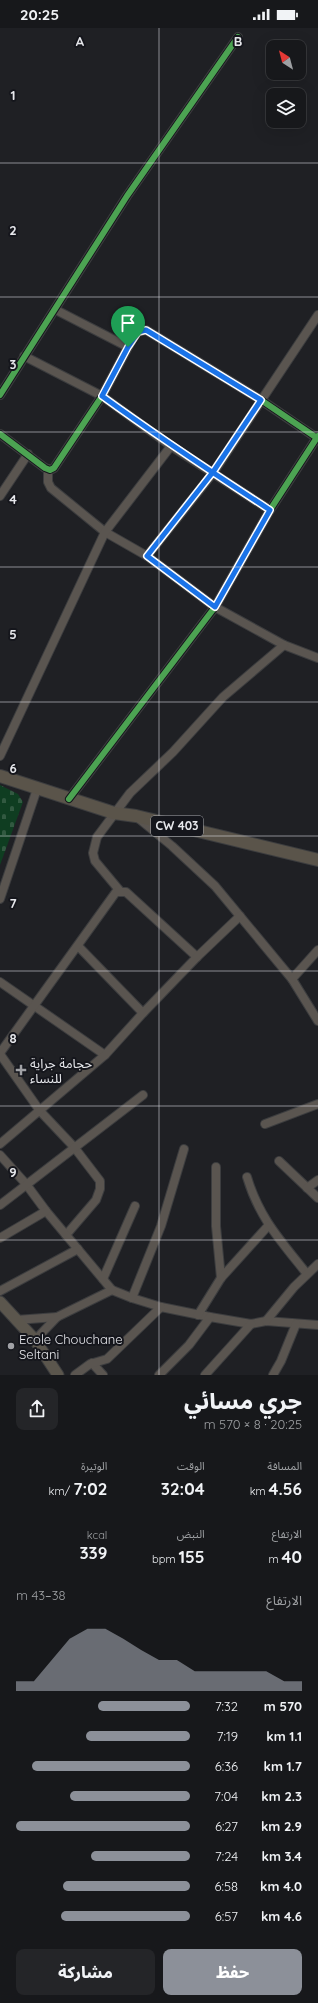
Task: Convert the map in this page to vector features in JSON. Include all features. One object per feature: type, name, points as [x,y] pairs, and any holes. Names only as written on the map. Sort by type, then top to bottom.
[{"type":"main road","name":"CW 403","points":[[0,769],[37,789]]},
{"type":"main road","name":"CW 403","points":[[0,776],[114,813],[136,816],[318,860]]},
{"type":"street","points":[[0,395],[128,196],[238,37]]},
{"type":"street","points":[[56,310],[128,347]]},
{"type":"street","points":[[147,556],[213,472],[318,315]]},
{"type":"street","points":[[0,434],[48,469],[51,470],[56,467],[102,396],[128,347],[138,332],[146,330],[261,400],[318,437],[270,510],[215,607],[69,799]]},
{"type":"street","points":[[24,356],[102,396],[171,446],[270,510]]},
{"type":"street","points":[[0,756],[105,532],[171,446]]},
{"type":"street","points":[[0,496],[28,454]]},
{"type":"street","points":[[48,469],[48,482],[51,488],[105,532],[147,556],[215,607],[284,645],[318,658]]},
{"type":"street","points":[[120,891],[99,868],[93,853],[97,837],[130,793],[193,731],[223,696],[284,645]]},
{"type":"street","points":[[0,899],[37,789]]},
{"type":"street","points":[[136,816],[172,846],[215,886],[292,979],[318,1021]]},
{"type":"street","points":[[66,1235],[96,1200],[100,1189],[100,1181],[74,1148],[40,1111],[0,1053],[116,892],[126,892],[197,957]]},
{"type":"street","points":[[0,1144],[105,1055],[197,957],[240,916]]},
{"type":"street","points":[[78,946],[143,1013]]},
{"type":"street","points":[[292,979],[318,950]]},
{"type":"street","points":[[0,982],[105,1055]]},
{"type":"street","points":[[0,1205],[143,1095]]},
{"type":"street","points":[[266,1124],[318,1104]]},
{"type":"street","points":[[132,1298],[161,1226],[184,1149]]},
{"type":"street","points":[[0,1155],[26,1184],[46,1211],[112,1290],[162,1307],[251,1324],[266,1321],[318,1325]]},
{"type":"street","points":[[279,1160],[318,1198]]},
{"type":"street","points":[[216,1167],[216,1226],[221,1278]]},
{"type":"street","points":[[247,1177],[255,1200],[268,1226],[307,1274]]},
{"type":"street","points":[[307,1188],[318,1180]]},
{"type":"street","points":[[103,1279],[135,1206]]},
{"type":"street","points":[[0,1238],[46,1211]]},
{"type":"street","points":[[198,1314],[221,1278],[268,1226]]},
{"type":"street","points":[[0,1291],[78,1249]]},
{"type":"street","points":[[266,1321],[307,1274],[318,1264]]},
{"type":"street","points":[[35,1340],[57,1317],[112,1290]]},
{"type":"street","points":[[0,1302],[35,1340],[58,1375]]},
{"type":"street","points":[[75,1375],[92,1363],[107,1359],[162,1307]]},
{"type":"street","points":[[16,1320],[57,1317]]},
{"type":"street","points":[[159,1375],[189,1345],[210,1317]]},
{"type":"street","points":[[205,1375],[251,1324]]},
{"type":"street","points":[[273,1375],[281,1361],[296,1324]]},
{"type":"street","points":[[92,1363],[103,1375]]},
{"type":"green space","points":[[0,785],[18,794],[23,802],[0,865]]},
{"type":"cycle path","points":[[0,395],[127,196],[238,37]]},
{"type":"cycle path","points":[[0,434],[45,468],[50,470],[54,468],[102,396],[134,336],[138,332],[146,330],[261,400],[317,438]]},
{"type":"cycle path","points":[[69,799],[215,607],[270,510],[318,436]]},
{"type":"place","name":"حجامة جراية للنساء","points":[[21,1070]]},
{"type":"place","name":"Ecole Chouchane Seltani","points":[[11,1346]]},
{"type":"route","points":[[128,347],[102,396],[171,446],[213,472],[270,510],[215,607],[147,556],[213,472],[261,400],[146,330],[141,330],[138,332],[128,347]]}]
